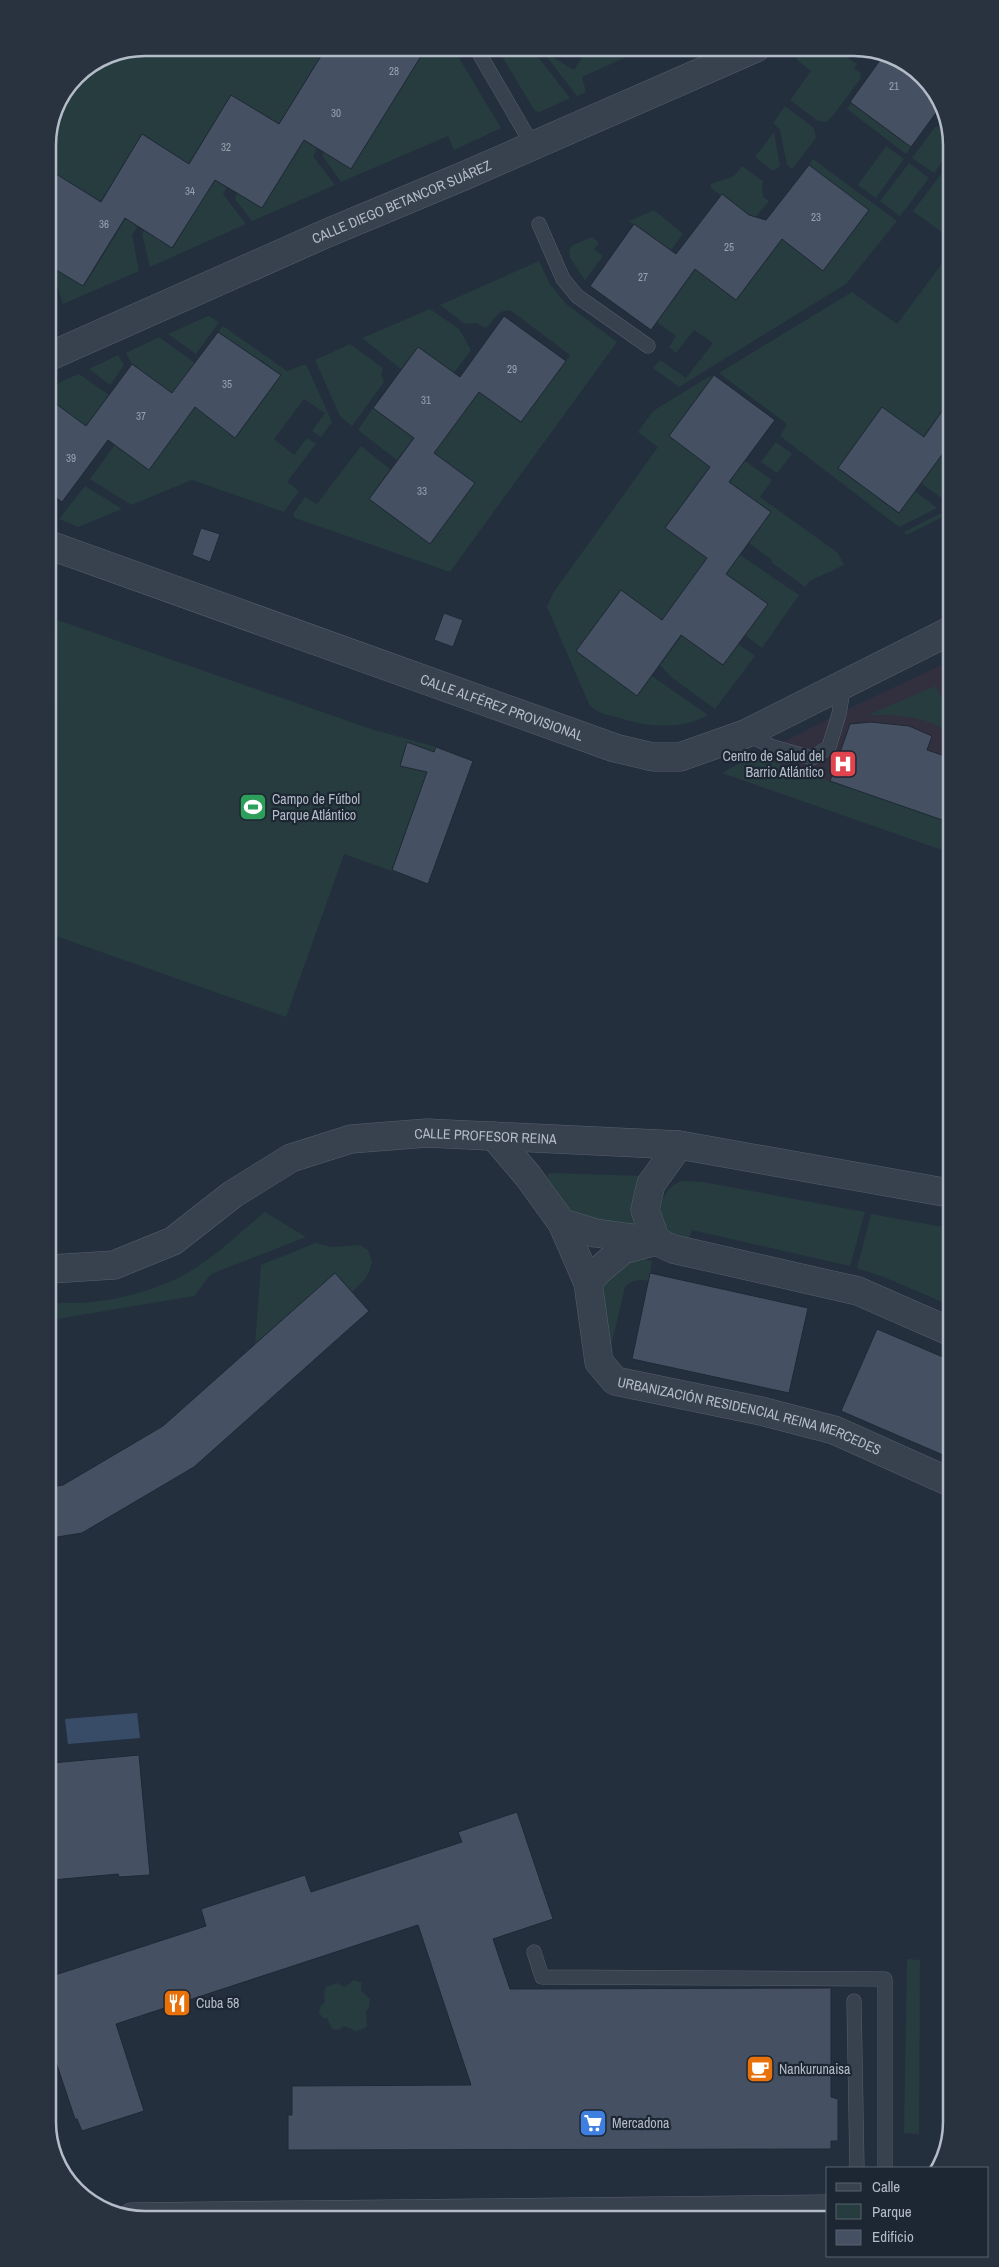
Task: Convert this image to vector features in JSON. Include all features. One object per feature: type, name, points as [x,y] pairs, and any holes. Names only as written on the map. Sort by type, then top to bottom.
[{"type":"street","name":"CALLE DIEGO BETANCOR SUÁREZ","points":[[56,353],[325,234],[533,146],[738,56]]},
{"type":"street","name":"CALLE ALFÉREZ PROVISIONAL","points":[[56,548],[615,748],[653,757],[680,757],[745,734],[943,634]]},
{"type":"street","name":"CALLE PROFESOR REINA","points":[[56,1269],[114,1265],[173,1241],[234,1194],[291,1158],[351,1139],[427,1132],[679,1145],[943,1193]]},
{"type":"street","name":"URBANIZACIÓN RESIDENCIAL REINA MERCEDES","points":[[494,1136],[528,1176],[562,1223],[588,1283],[600,1362],[616,1381],[761,1411],[834,1430],[943,1479]]},
{"type":"street","points":[[656,1241],[645,1210],[651,1184],[679,1145]]},
{"type":"street","points":[[562,1223],[595,1234],[656,1241],[673,1249],[858,1292],[943,1328]]},
{"type":"street","points":[[588,1283],[599,1270],[623,1250],[656,1241]]},
{"type":"street","points":[[596,2211],[826,2208]]},
{"type":"lane","points":[[481,56],[533,146]]},
{"type":"lane","points":[[539,224],[563,279],[577,296],[648,346]]},
{"type":"lane","points":[[745,734],[773,747],[812,758],[829,747],[839,714],[844,684]]},
{"type":"lane","points":[[534,1952],[542,1977],[885,1979],[884,2167]]},
{"type":"lane","points":[[854,2001],[857,2167]]},
{"type":"shaded area","name":"Centro de Salud del Barrio Atlántico","points":[[943,664],[943,850],[722,773],[846,710]]},
{"type":"green space","points":[[139,56],[321,56],[262,152],[231,95],[172,191],[150,178],[167,150],[142,134],[83,230],[56,179],[56,139],[59,122],[65,106],[86,78],[106,65],[122,59]]},
{"type":"green space","points":[[421,56],[458,56],[501,128],[454,150],[448,136],[341,182],[322,155],[336,132],[326,153],[351,169]]},
{"type":"green space","points":[[502,56],[538,57],[570,98],[540,112],[535,111]]},
{"type":"green space","points":[[546,56],[551,56],[574,70],[583,56],[628,56],[582,77],[586,92],[577,96]]},
{"type":"green space","points":[[846,56],[857,64],[854,68],[860,72],[861,78],[832,117],[826,122],[818,121],[790,100],[811,71],[797,60],[797,57]]},
{"type":"green space","points":[[851,103],[911,147],[906,154],[847,109]]},
{"type":"green space","points":[[785,106],[814,128],[816,138],[792,169],[787,165],[780,130],[773,123]]},
{"type":"green space","points":[[313,126],[325,135],[313,156],[335,185],[252,221],[235,199],[237,193],[262,208]]},
{"type":"green space","points":[[940,126],[941,128],[943,160],[934,173],[912,158],[935,127]]},
{"type":"green space","points":[[774,132],[780,166],[773,171],[755,157]]},
{"type":"green space","points":[[886,146],[904,159],[876,198],[858,185]]},
{"type":"green space","points":[[813,159],[897,221],[846,284],[679,387],[653,368],[660,360],[686,378],[713,343],[694,330],[676,353],[669,347],[676,336],[657,322],[703,259],[716,285],[736,300],[790,229],[868,210],[849,195],[842,204],[827,179],[809,165]]},
{"type":"green space","points":[[909,163],[929,178],[900,216],[880,201]]},
{"type":"green space","points":[[742,166],[764,182],[762,184],[763,197],[769,201],[754,219],[711,188],[711,184],[734,176]]},
{"type":"green space","points":[[220,170],[232,178],[223,194],[246,224],[150,267],[142,234],[162,202],[147,232],[173,248]]},
{"type":"green space","points":[[943,172],[943,233],[913,211]]},
{"type":"green space","points":[[139,197],[151,205],[132,235],[139,271],[63,304],[56,282],[56,268],[73,242],[59,271],[84,286]]},
{"type":"green space","points":[[654,210],[683,234],[671,250],[629,221]]},
{"type":"green space","points":[[592,237],[599,243],[594,249],[603,256],[585,280],[570,258],[569,250],[573,245]]},
{"type":"green space","points":[[539,261],[550,284],[566,304],[617,342],[450,572],[295,518],[293,514],[305,497],[317,504],[361,446],[390,469],[369,499],[430,544],[475,483],[456,469],[448,478],[427,462],[479,392],[507,398],[501,408],[521,422],[570,355],[510,310],[500,312],[486,328],[476,323],[465,324],[440,305]]},
{"type":"green space","points":[[943,262],[943,410],[923,437],[882,407],[838,468],[857,483],[885,488],[878,498],[898,513],[915,491],[937,508],[899,527],[780,436],[787,424],[719,373],[852,292],[897,324]]},
{"type":"green space","points":[[430,309],[459,329],[471,350],[453,374],[418,347],[401,369],[362,338]]},
{"type":"green space","points":[[208,316],[219,322],[196,354],[168,334]]},
{"type":"green space","points":[[223,326],[287,371],[306,364],[332,422],[321,437],[312,431],[325,413],[304,399],[274,439],[294,455],[307,438],[316,444],[287,482],[299,491],[284,512],[192,480],[131,505],[90,479],[122,435],[129,455],[149,469],[202,398],[236,437],[281,375],[261,360],[253,371],[231,354],[237,345],[218,332]]},
{"type":"green space","points":[[159,337],[195,363],[166,403],[150,378],[132,364],[126,353]]},
{"type":"green space","points":[[350,344],[383,368],[381,374],[384,382],[352,426],[340,416],[315,360]]},
{"type":"green space","points":[[118,355],[124,365],[110,385],[89,369]]},
{"type":"green space","points":[[79,374],[109,395],[79,435],[56,408],[56,385]]},
{"type":"green space","points":[[710,376],[712,377],[669,436],[689,451],[717,457],[665,528],[685,542],[692,533],[714,549],[655,629],[640,604],[621,590],[576,651],[596,666],[624,672],[618,682],[637,696],[652,676],[708,715],[685,723],[662,726],[639,723],[601,713],[589,704],[547,607],[553,593],[658,447],[638,432],[653,411]]},
{"type":"green space","points":[[373,408],[392,422],[399,413],[420,429],[397,460],[358,430]]},
{"type":"green space","points":[[776,442],[792,454],[777,473],[761,462]]},
{"type":"green space","points":[[943,453],[943,499],[921,483]]},
{"type":"green space","points":[[745,461],[772,480],[760,497],[838,553],[844,565],[810,581],[805,587],[749,543],[771,512],[751,498],[744,507],[723,491]]},
{"type":"green space","points":[[85,486],[122,509],[78,527],[59,519]]},
{"type":"green space","points":[[943,512],[943,517],[906,535],[904,532]]},
{"type":"green space","points":[[740,555],[799,595],[762,648],[745,635],[719,583]]},
{"type":"green space","name":"Campo de Fútbol Parque Atlántico","points":[[56,619],[371,729],[436,747],[473,761],[428,884],[344,854],[286,1017],[56,936]]},
{"type":"green space","points":[[689,626],[710,641],[703,651],[722,665],[738,644],[755,656],[715,709],[671,677],[660,665]]},
{"type":"green space","points":[[935,686],[943,701],[943,729],[929,722],[909,717],[868,715]]},
{"type":"green space","points":[[754,755],[943,820],[943,850],[722,773]]},
{"type":"green space","points":[[548,1173],[645,1176],[637,1227],[629,1231],[572,1213],[548,1178]]},
{"type":"green space","points":[[682,1181],[703,1182],[865,1212],[850,1266],[692,1230],[688,1242],[675,1236],[666,1229],[662,1222],[661,1205],[668,1190]]},
{"type":"green space","points":[[265,1212],[306,1237],[211,1274],[194,1296],[56,1319],[56,1302],[105,1300],[162,1285],[194,1269]]},
{"type":"green space","points":[[871,1214],[943,1227],[943,1302],[884,1277],[857,1268]]},
{"type":"green space","points":[[316,1243],[332,1247],[360,1245],[368,1250],[372,1261],[365,1279],[352,1292],[335,1274],[255,1345],[261,1265]]},
{"type":"green space","points":[[638,1257],[652,1261],[649,1281],[636,1281],[625,1287],[608,1359],[601,1280]]},
{"type":"green space","points":[[907,1959],[920,1960],[919,2134],[904,2133]]},
{"type":"green space","points":[[354,1980],[362,1983],[361,1991],[370,1999],[369,2008],[366,2011],[367,2025],[365,2028],[356,2031],[344,2026],[338,2030],[332,2029],[327,2018],[323,2018],[319,2013],[320,2007],[325,2002],[324,1992],[326,1987],[337,1983],[345,1987]]},
{"type":"water","points":[[137,1713],[140,1738],[68,1744],[65,1719]]},
{"type":"building","points":[[321,56],[421,56],[351,169],[304,140],[262,208],[215,180],[172,248],[125,218],[83,286],[56,270],[56,174],[101,202],[142,134],[189,164],[231,95],[279,124]]},
{"type":"building","points":[[880,60],[898,68],[917,82],[928,96],[936,112],[911,147],[850,102]]},
{"type":"building","points":[[809,165],[869,210],[823,271],[782,239],[736,300],[695,269],[651,330],[590,286],[634,224],[676,254],[722,194],[749,215],[766,220]]},
{"type":"building","points":[[504,316],[566,361],[521,422],[479,392],[434,453],[475,483],[430,544],[369,499],[414,438],[373,408],[418,347],[460,377]]},
{"type":"building","points":[[218,332],[281,375],[235,438],[195,407],[149,470],[108,440],[62,502],[56,497],[56,404],[86,426],[132,364],[172,393]]},
{"type":"building","points":[[714,375],[775,420],[729,482],[771,512],[726,574],[768,604],[723,665],[681,635],[637,696],[576,651],[621,590],[662,620],[707,558],[665,528],[710,467],[669,436]]},
{"type":"building","points":[[882,407],[924,437],[943,410],[943,453],[899,513],[838,468]]},
{"type":"building","points":[[201,528],[220,534],[210,562],[192,555]]},
{"type":"building","points":[[444,613],[463,620],[453,647],[434,640]]},
{"type":"building","points":[[871,722],[909,726],[932,736],[927,750],[943,755],[943,820],[830,781],[850,724]]},
{"type":"building","points":[[407,742],[434,752],[436,747],[473,761],[428,884],[392,870],[427,772],[400,766]]},
{"type":"building","points":[[335,1273],[369,1311],[194,1467],[82,1533],[56,1537],[56,1486],[63,1485],[163,1426]]},
{"type":"building","points":[[650,1273],[808,1308],[789,1393],[632,1359]]},
{"type":"building","points":[[877,1329],[943,1357],[943,1455],[841,1411]]},
{"type":"building","points":[[139,1755],[150,1875],[119,1877],[118,1874],[56,1880],[56,1763]]},
{"type":"building","points":[[517,1812],[553,1919],[493,1939],[510,1989],[831,1988],[831,2097],[838,2099],[838,2141],[831,2141],[831,2149],[288,2150],[288,2115],[292,2115],[292,2086],[471,2085],[418,1925],[116,2024],[144,2111],[82,2131],[77,2119],[75,2119],[56,2062],[56,1975],[206,1926],[201,1909],[305,1875],[311,1892],[462,1842],[458,1832]]},
{"type":"place","name":"Centro de Salud del Barrio Atlántico","points":[[843,764]]},
{"type":"place","name":"Campo de Fútbol Parque Atlántico","points":[[253,807]]},
{"type":"place","name":"Cuba 58","points":[[177,2003]]},
{"type":"place","name":"Nankurunaisa","points":[[760,2069]]},
{"type":"place","name":"Mercadona","points":[[593,2123]]}]
